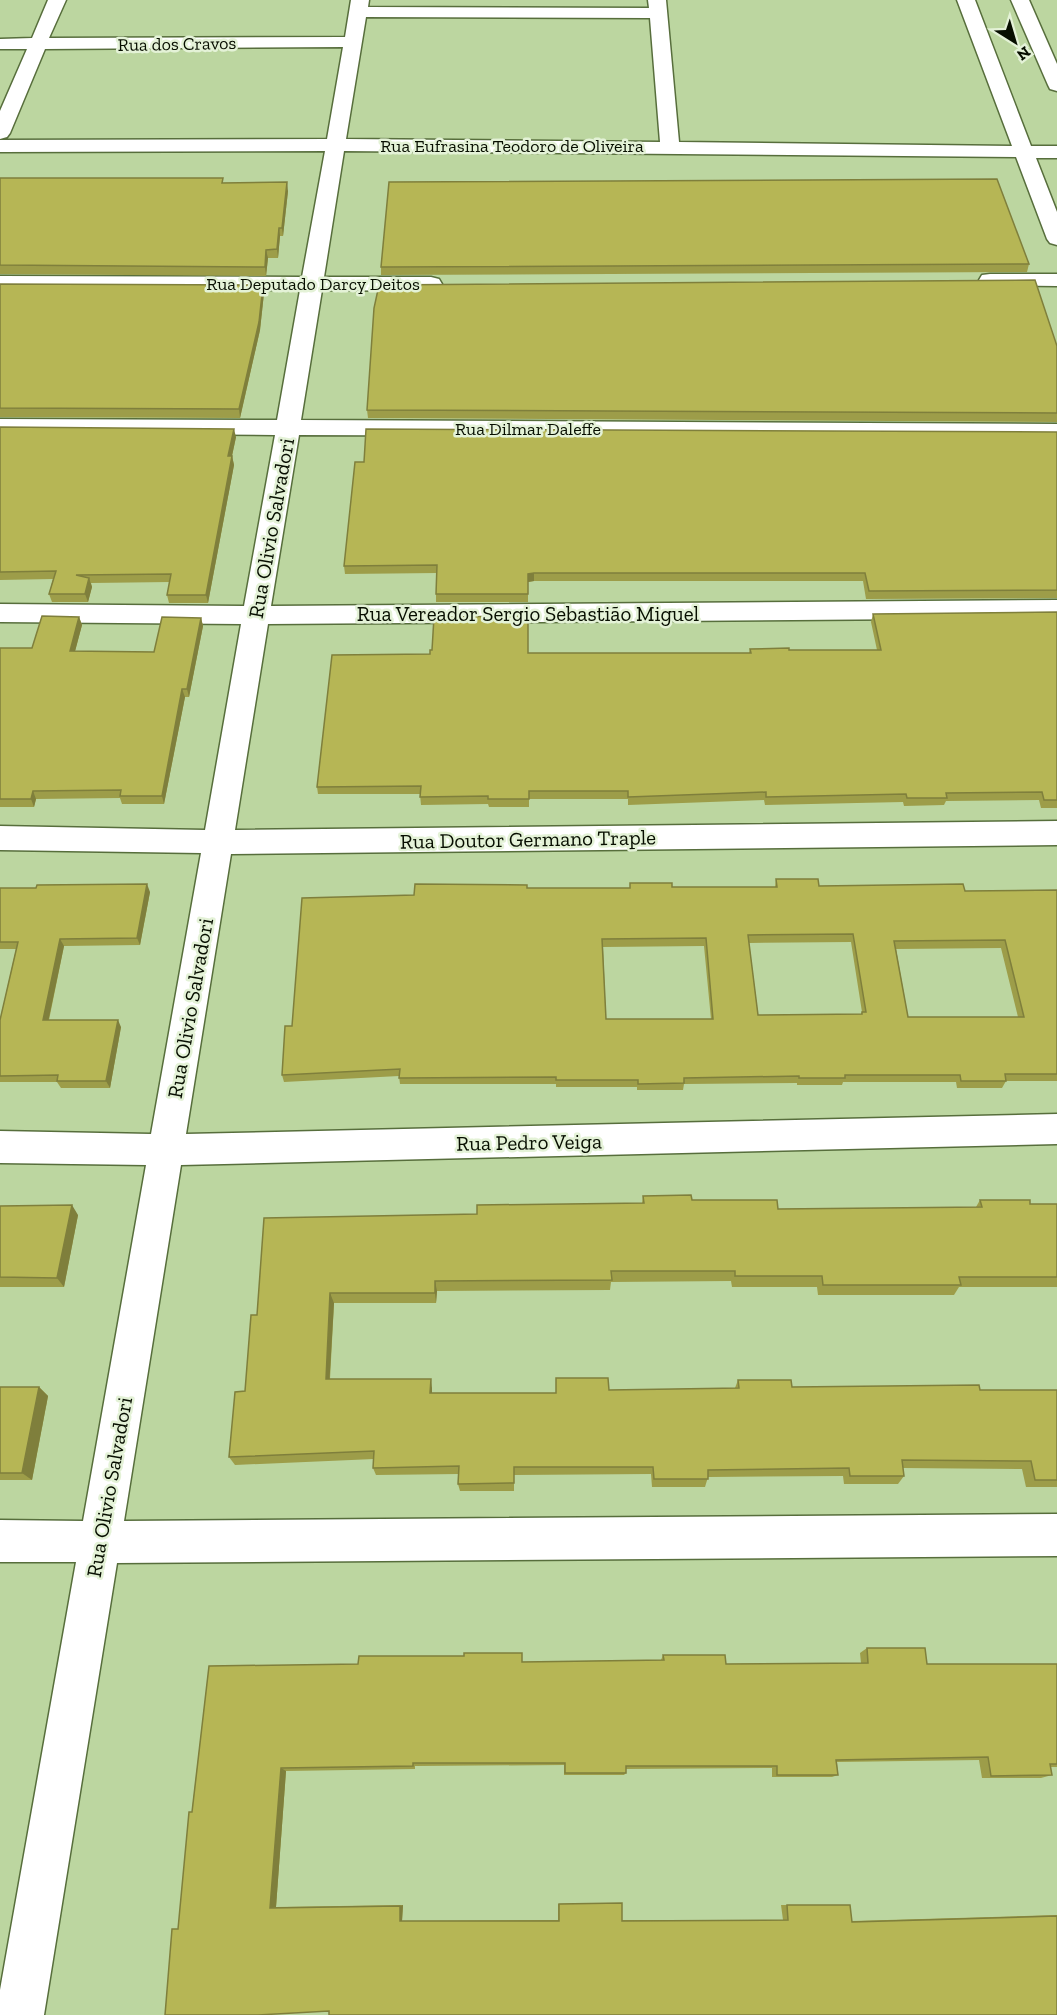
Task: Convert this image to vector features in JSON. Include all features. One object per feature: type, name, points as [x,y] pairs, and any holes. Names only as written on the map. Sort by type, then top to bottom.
[{"type":"street","points":[[0,132],[57,0]]},
{"type":"street","points":[[966,0],[1057,239]]},
{"type":"street","points":[[1020,0],[1057,85]]},
{"type":"street","points":[[657,6],[670,146]]},
{"type":"street","name":"Rua dos Cravos","points":[[0,44],[38,45],[357,18],[657,6]]},
{"type":"street","name":"Rua Olivio Salvadori","points":[[20,2015],[357,18]]},
{"type":"street","name":"Rua Eufrasina Teodoro de Oliveira","points":[[0,146],[670,146],[1057,152]]},
{"type":"street","points":[[974,281],[1057,280]]},
{"type":"street","name":"Rua Deputado Darcy Deitos","points":[[0,283],[454,284]]},
{"type":"street","name":"Rua Dilmar Daleffe","points":[[0,426],[1057,431]]},
{"type":"street","name":"Rua Vereador Sergio Sebastião Miguel","points":[[0,613],[256,615],[1057,609]]},
{"type":"street","name":"Rua Doutor Germano Traple","points":[[0,838],[218,842],[1057,833]]},
{"type":"street","name":"Rua Pedro Veiga","points":[[0,1147],[166,1150],[1057,1129]]},
{"type":"street","points":[[0,1541],[1057,1535]]},
{"type":"building","points":[[0,178],[223,178],[222,183],[287,182],[282,228],[279,228],[277,249],[266,250],[265,267],[0,265]]},
{"type":"building","points":[[997,179],[1029,264],[381,267],[389,182]]},
{"type":"building","points":[[1035,280],[1057,346],[1057,413],[367,410],[374,308],[379,285]]},
{"type":"building","points":[[0,284],[263,285],[259,322],[239,409],[0,408]]},
{"type":"building","points":[[0,427],[234,429],[228,456],[232,456],[206,595],[167,595],[171,574],[76,575],[89,578],[85,594],[49,594],[56,571],[0,572]]},
{"type":"building","points":[[366,429],[1057,432],[1057,590],[869,591],[865,573],[534,573],[528,574],[528,594],[436,594],[437,565],[344,566],[355,462],[364,462]]},
{"type":"building","points":[[1057,612],[1057,800],[1044,800],[1042,792],[946,793],[947,798],[907,798],[906,794],[766,797],[766,792],[628,797],[628,791],[529,791],[529,799],[488,799],[488,796],[420,797],[421,786],[317,787],[332,655],[430,654],[434,617],[528,616],[528,653],[751,653],[750,649],[881,650],[873,614]]},
{"type":"building","points":[[42,616],[79,617],[70,651],[154,652],[162,617],[201,618],[187,689],[182,689],[162,796],[120,796],[121,790],[33,791],[31,799],[0,799],[0,648],[32,648]]},
{"type":"building","points":[[776,879],[818,879],[819,886],[963,884],[965,891],[1057,890],[1057,1074],[1005,1074],[1006,1081],[961,1081],[960,1075],[845,1075],[845,1078],[799,1078],[799,1076],[684,1078],[684,1083],[638,1084],[638,1080],[556,1080],[556,1077],[399,1078],[400,1069],[282,1075],[285,1026],[292,1026],[302,898],[414,895],[415,884],[527,885],[527,888],[630,888],[630,883],[672,883],[672,887],[777,887]],"holes":[[[853,934],[866,1012],[862,1014],[758,1015],[748,935]],[[706,938],[713,1019],[606,1019],[602,939]],[[1005,940],[1024,1017],[908,1017],[894,941]]]},
{"type":"building","points":[[147,884],[137,938],[60,939],[43,1020],[118,1020],[106,1081],[57,1081],[58,1075],[0,1076],[0,1020],[18,942],[0,942],[0,888],[36,888],[37,885]]},
{"type":"building","points":[[691,1195],[692,1200],[777,1200],[778,1209],[982,1207],[980,1200],[1030,1200],[1030,1204],[1057,1204],[1057,1277],[959,1277],[961,1285],[823,1285],[822,1276],[735,1276],[735,1271],[611,1271],[612,1280],[435,1281],[435,1293],[330,1293],[326,1379],[431,1379],[430,1393],[556,1393],[556,1378],[608,1378],[609,1390],[739,1388],[738,1380],[791,1380],[792,1387],[979,1385],[980,1390],[1057,1390],[1057,1480],[1035,1480],[1031,1461],[902,1460],[904,1476],[850,1476],[849,1468],[708,1470],[708,1479],[654,1479],[653,1467],[514,1467],[514,1483],[458,1484],[459,1466],[373,1468],[374,1451],[229,1457],[235,1392],[245,1391],[251,1315],[257,1315],[264,1218],[477,1214],[477,1205],[644,1203],[643,1196]]},
{"type":"building","points":[[72,1205],[57,1278],[0,1277],[0,1206]]},
{"type":"building","points":[[0,1387],[39,1387],[22,1473],[0,1473]]},
{"type":"building","points":[[867,1648],[925,1648],[927,1664],[1057,1664],[1057,1764],[1050,1764],[1052,1775],[991,1776],[988,1757],[836,1760],[838,1775],[777,1775],[777,1766],[626,1766],[626,1773],[565,1773],[565,1763],[413,1763],[413,1766],[281,1768],[270,1908],[400,1906],[400,1921],[559,1921],[559,1904],[622,1903],[622,1921],[788,1920],[787,1905],[850,1905],[852,1922],[1057,1916],[1057,2015],[329,2015],[329,2011],[258,2015],[165,2015],[172,1929],[178,1929],[189,1812],[192,1812],[209,1666],[358,1664],[359,1656],[464,1656],[464,1653],[522,1653],[522,1662],[664,1660],[663,1655],[725,1655],[726,1664],[868,1663]]}]
